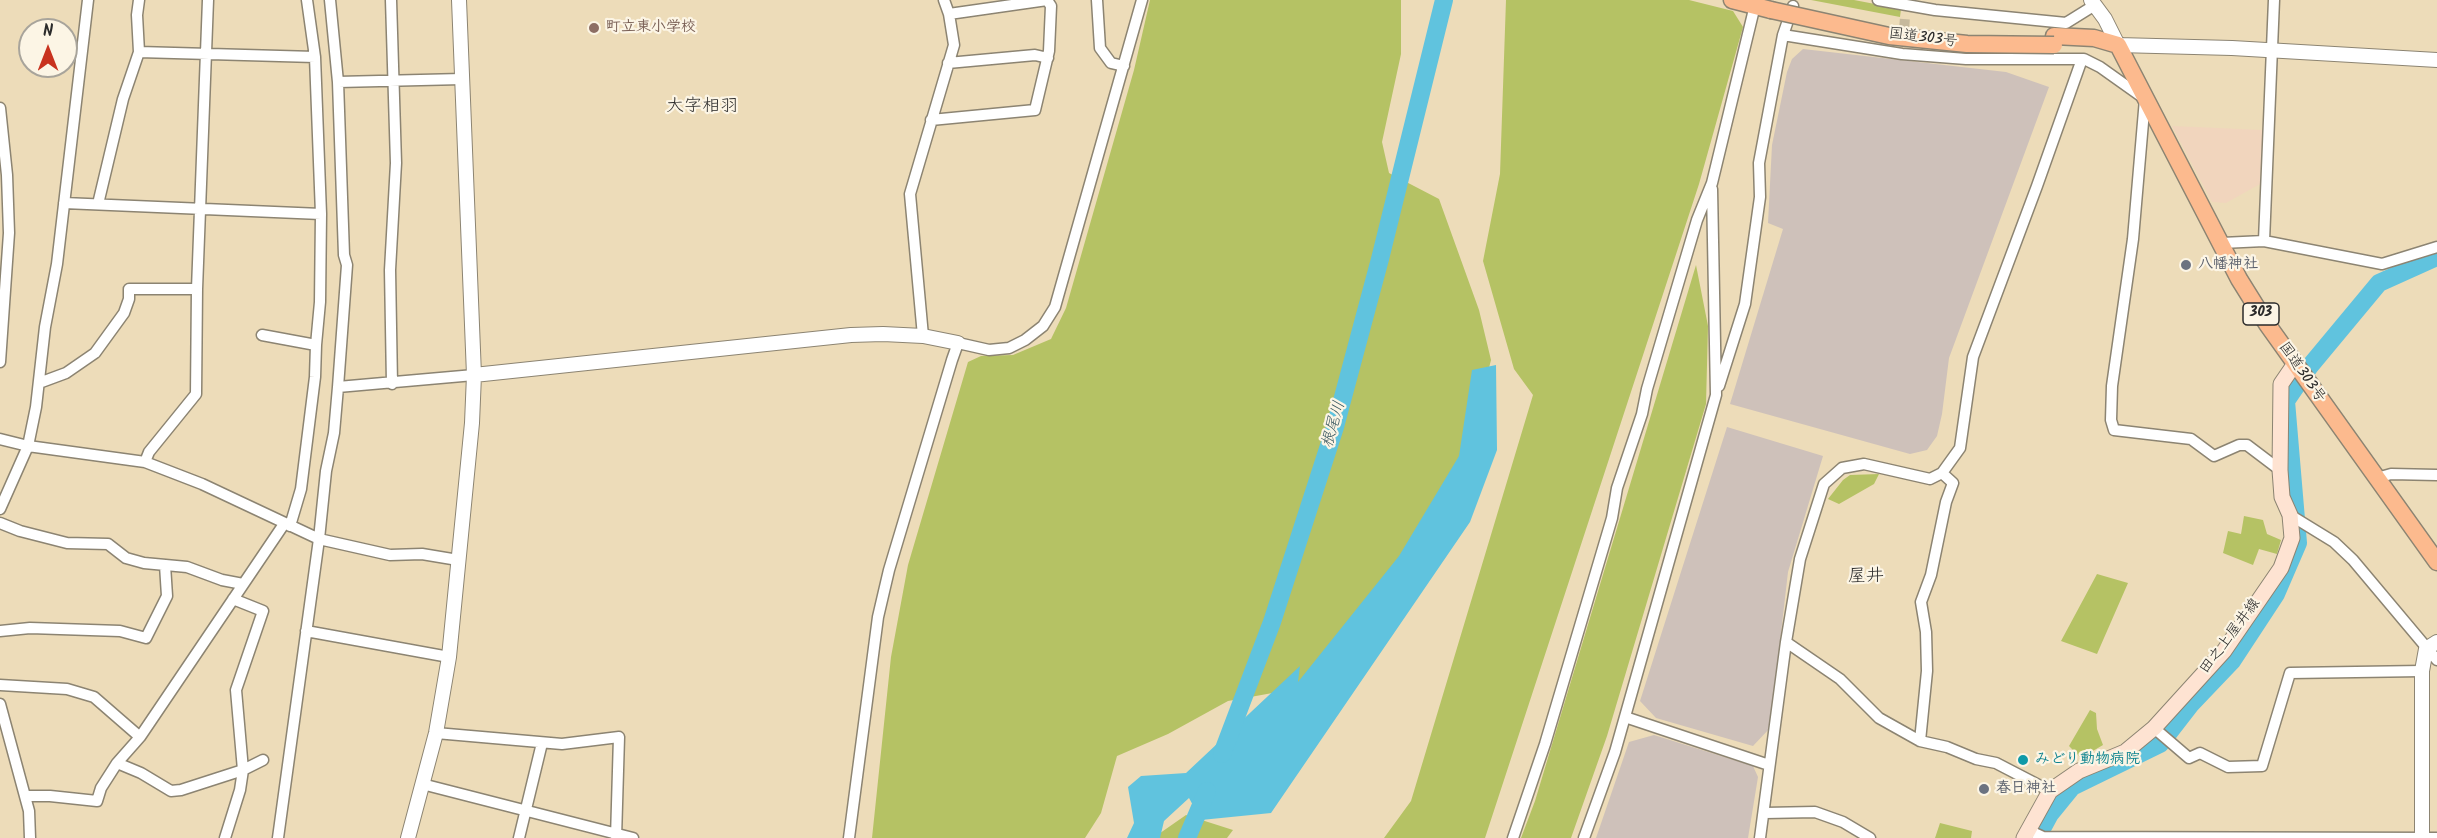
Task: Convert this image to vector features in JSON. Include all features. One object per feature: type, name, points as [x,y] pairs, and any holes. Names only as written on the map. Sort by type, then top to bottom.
[{"type":"highway","name":"国道303号","points":[[1756,3],[1890,36],[1967,44],[2054,41],[2096,47],[2118,45],[2239,279],[2294,364],[2437,562]]},
{"type":"main road","name":"田之上屋井線","points":[[2026,834],[2050,791],[2072,775],[2160,734],[2224,651],[2281,568],[2292,538],[2290,515],[2283,497],[2280,470],[2281,384],[2294,364]]},
{"type":"street","points":[[0,509],[28,446],[39,383],[45,327],[57,264],[88,0]]},
{"type":"street","points":[[98,204],[123,99],[139,52],[137,15],[139,0]]},
{"type":"street","points":[[146,462],[149,452],[196,394],[197,289],[208,0]]},
{"type":"street","points":[[25,796],[97,801],[101,788],[117,764],[140,737],[243,584],[287,525],[301,489],[315,377],[320,302],[321,214],[315,57],[307,0]]},
{"type":"street","points":[[278,838],[338,387],[347,265],[344,255],[338,82],[330,0]]},
{"type":"street","points":[[391,0],[396,163],[390,270],[392,384]]},
{"type":"street","points":[[408,838],[435,733],[450,657],[472,423],[474,375],[459,0]]},
{"type":"street","points":[[923,336],[910,194],[954,45],[949,14],[944,0]]},
{"type":"street","points":[[931,120],[1035,110],[1048,58],[1051,6],[1047,0],[949,14]]},
{"type":"street","points":[[1097,0],[1100,48],[1111,63],[1124,66]]},
{"type":"street","points":[[338,387],[392,384],[851,335],[923,336],[989,350],[1009,348],[1025,340],[1043,326],[1055,307],[1142,0]]},
{"type":"street","points":[[1878,0],[1906,12],[2066,23],[2093,2],[2118,45],[2272,50],[2437,60]]},
{"type":"street","points":[[2264,241],[2274,0]]},
{"type":"street","points":[[1513,838],[1545,744],[1612,518],[1617,488],[1642,414],[1647,389],[1697,220],[1712,183],[1756,3]]},
{"type":"street","points":[[1584,838],[1612,762],[1716,395],[1745,304],[1760,197],[1759,163],[1783,35],[1793,6]]},
{"type":"street","points":[[1783,35],[1966,59],[2082,59],[2100,67],[2145,99],[2133,239],[2112,386],[2111,420],[2114,430],[2191,439],[2214,456],[2239,445],[2247,445],[2280,470]]},
{"type":"street","points":[[139,52],[315,57]]},
{"type":"street","points":[[948,63],[1035,55],[1048,58]]},
{"type":"street","points":[[1760,838],[1786,642],[1800,559],[1824,484],[1842,468],[1864,464],[1930,479],[1942,473],[1960,448],[1972,357],[2082,59]]},
{"type":"street","points":[[338,82],[462,79]]},
{"type":"street","points":[[0,108],[7,175],[9,233],[0,362]]},
{"type":"street","points":[[1712,183],[1716,395]]},
{"type":"street","points":[[64,203],[321,214]]},
{"type":"street","points":[[2222,243],[2264,241],[2382,264],[2437,246]]},
{"type":"street","points":[[39,383],[66,373],[96,353],[124,313],[129,299],[129,289],[197,289]]},
{"type":"street","points":[[262,335],[316,345]]},
{"type":"street","points":[[849,838],[878,617],[895,549],[958,344]]},
{"type":"street","points":[[0,439],[28,446],[146,462],[202,484],[319,539],[390,555],[422,554],[458,560]]},
{"type":"street","points":[[1920,741],[1927,671],[1926,632],[1921,602],[1931,575],[1946,502],[1953,483],[1942,473]]},
{"type":"street","points":[[2377,478],[2391,474],[2437,475]]},
{"type":"street","points":[[2290,515],[2334,542],[2353,560],[2403,617],[2432,645],[2437,660]]},
{"type":"street","points":[[0,522],[20,531],[67,543],[108,544],[126,558],[187,567],[222,580],[243,584]]},
{"type":"street","points":[[0,631],[30,628],[120,631],[146,638],[166,596],[165,564]]},
{"type":"street","points":[[225,838],[240,790],[243,770],[236,690],[263,610],[233,599]]},
{"type":"street","points":[[306,632],[450,657]]},
{"type":"street","points":[[1786,642],[1840,679],[1879,718],[1920,741],[1996,763],[2050,791]]},
{"type":"street","points":[[2422,838],[2421,671],[2432,645]]},
{"type":"street","points":[[2160,734],[2189,758],[2200,753],[2228,767],[2262,766],[2290,673],[2421,671]]},
{"type":"street","points":[[0,686],[67,689],[94,697],[140,737]]},
{"type":"street","points":[[0,704],[29,812],[30,838]]},
{"type":"street","points":[[1625,717],[1769,765]]},
{"type":"street","points":[[435,733],[562,744],[619,737],[616,836]]},
{"type":"street","points":[[519,838],[542,743]]},
{"type":"street","points":[[117,764],[141,773],[171,791],[181,790],[243,770],[263,760]]},
{"type":"street","points":[[422,784],[616,836],[633,838]]},
{"type":"street","points":[[1765,813],[1815,812],[1843,822],[1870,838]]},
{"type":"street","points":[[2026,834],[2043,837],[2437,838]]},
{"type":"shaded area","points":[[1803,49],[2006,72],[2049,87],[1949,358],[1937,436],[1927,450],[1910,454],[1730,404],[1783,229],[1768,223],[1772,145],[1787,72],[1792,59]]},
{"type":"shaded area","points":[[2172,126],[2263,130],[2260,184],[2226,203],[2212,202]]},
{"type":"shaded area","points":[[1727,427],[1823,456],[1788,572],[1770,728],[1753,746],[1656,718],[1640,701]]},
{"type":"shaded area","points":[[1654,735],[1753,766],[1758,777],[1748,838],[1596,838],[1629,742]]},
{"type":"green space","points":[[1150,0],[1401,0],[1401,54],[1382,142],[1389,173],[1439,199],[1479,310],[1491,360],[1461,479],[1317,685],[1228,701],[1168,734],[1117,756],[1101,813],[1085,838],[872,838],[891,657],[908,565],[968,362],[981,356],[1013,355],[1051,339],[1066,308],[1134,70]]},
{"type":"green space","points":[[1506,0],[1689,0],[1733,11],[1743,27],[1699,184],[1485,838],[1384,838],[1411,801],[1533,395],[1514,369],[1483,261],[1500,174]]},
{"type":"green space","points":[[1811,0],[1854,0],[1901,9],[1900,17]]},
{"type":"green space","points":[[1696,265],[1708,326],[1706,404],[1607,736],[1571,838],[1521,838],[1535,801]]},
{"type":"green space","points":[[1879,474],[1874,484],[1839,504],[1828,499],[1850,475]]},
{"type":"green space","points":[[2244,516],[2263,520],[2267,534],[2281,540],[2277,554],[2259,549],[2253,565],[2223,553],[2228,531],[2241,534]]},
{"type":"green space","points":[[2097,574],[2128,583],[2097,654],[2061,641]]},
{"type":"green space","points":[[2090,710],[2096,713],[2097,729],[2103,745],[2081,758],[2069,746]]},
{"type":"green space","points":[[1186,815],[1233,830],[1227,838],[1153,838]]},
{"type":"green space","points":[[1940,823],[1972,831],[1971,838],[1935,838]]},
{"type":"water","points":[[1496,365],[1497,450],[1470,522],[1271,813],[1201,820],[1189,798],[1164,821],[1160,838],[1127,838],[1134,823],[1128,787],[1141,776],[1186,773],[1300,666],[1298,682],[1399,556],[1459,456],[1472,370]]},
{"type":"waterway","name":"根尾川","points":[[1222,754],[1272,622],[1335,427],[1380,259],[1444,0]]},
{"type":"waterway","points":[[2037,838],[2050,814],[2072,787],[2160,744],[2191,704],[2232,661],[2276,594],[2298,543],[2286,401],[2310,366],[2379,283],[2437,257]]},
{"type":"waterway","name":"根尾川","points":[[1187,838],[1207,791]]},
{"type":"tunnel","points":[[1903,44],[1905,17]]},
{"type":"place","name":"町立東小学校","points":[[594,28]]},
{"type":"place","name":"八幡神社","points":[[2186,265]]},
{"type":"place","name":"みどり動物病院","points":[[2023,760]]},
{"type":"place","name":"春日神社","points":[[1984,789]]},
{"type":"district","name":"大字相羽","points":[[702,108]]},
{"type":"district","name":"屋井","points":[[1866,578]]}]
